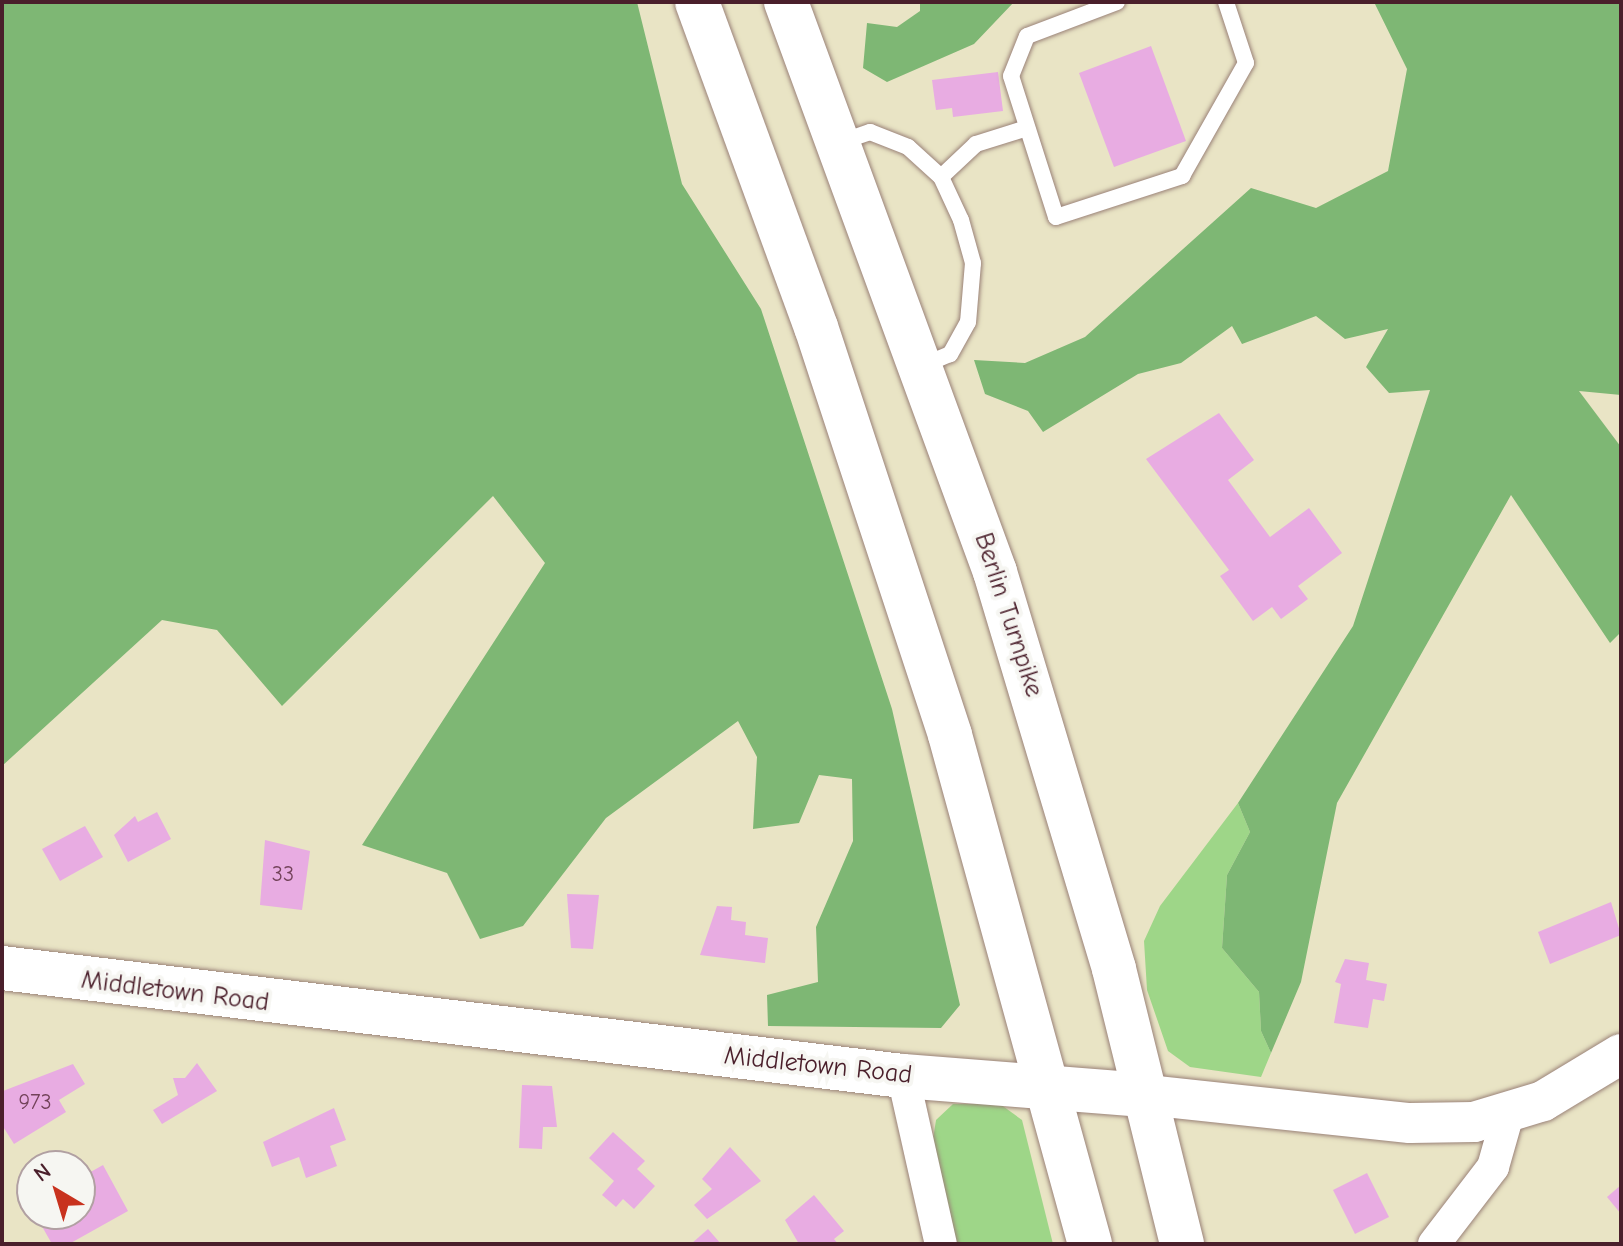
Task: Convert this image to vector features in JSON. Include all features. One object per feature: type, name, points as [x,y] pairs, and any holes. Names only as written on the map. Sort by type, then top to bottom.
[{"type":"main road","points":[[697,2],[907,599],[1050,1085],[1090,1244]]},
{"type":"main road","name":"Berlin Turnpike","points":[[786,2],[924,365],[1037,707],[1147,1095],[1182,1244]]},
{"type":"main road","name":"Middletown Road","points":[[2,968],[903,1076],[1050,1085],[1147,1095]]},
{"type":"street","name":"Middletown Road","points":[[1147,1095],[1410,1123],[1508,1114],[1578,1083],[1621,1054]]},
{"type":"street","points":[[903,1076],[941,1244]]},
{"type":"street","points":[[1434,1244],[1493,1167],[1508,1114]]},
{"type":"lane","points":[[1117,2],[1027,36],[1011,76],[1056,217],[1182,176],[1246,63],[1226,2]]},
{"type":"lane","points":[[941,177],[976,144],[1027,128]]},
{"type":"lane","points":[[841,142],[870,132],[908,147],[941,177],[973,263],[969,307],[950,354],[924,365]]},
{"type":"green space","points":[[2,2],[637,2],[682,184],[761,309],[892,709],[960,1005],[941,1028],[768,1026],[767,995],[818,982],[816,927],[853,841],[852,779],[819,775],[799,823],[753,829],[757,757],[738,721],[606,818],[523,926],[480,939],[447,873],[362,845],[545,563],[493,496],[282,706],[217,630],[162,620],[2,766]]},
{"type":"green space","points":[[920,2],[1014,2],[974,44],[887,82],[863,68],[867,23],[897,27],[920,11]]},
{"type":"green space","points":[[1374,2],[1621,2],[1621,395],[1579,391],[1621,447],[1621,632],[1610,643],[1511,495],[1337,803],[1301,982],[1271,1053],[1261,1031],[1259,992],[1222,948],[1227,875],[1250,832],[1238,803],[1353,626],[1430,390],[1389,393],[1366,367],[1388,329],[1345,339],[1316,316],[1242,344],[1232,326],[1181,363],[1138,374],[1043,432],[1028,411],[985,394],[974,360],[1025,363],[1085,337],[1251,188],[1316,208],[1388,171],[1407,69]]},
{"type":"green space","points":[[1238,803],[1250,832],[1227,875],[1222,948],[1259,992],[1261,1031],[1271,1053],[1261,1077],[1190,1067],[1168,1051],[1147,990],[1144,941],[1160,906]]},
{"type":"green space","points":[[953,1104],[1000,1104],[1022,1120],[1053,1244],[956,1244],[931,1152],[936,1120]]},
{"type":"building","points":[[1151,46],[1186,141],[1114,167],[1079,73]]},
{"type":"building","points":[[998,72],[1003,111],[953,117],[952,108],[936,110],[932,80]]},
{"type":"building","points":[[1219,413],[1254,460],[1228,480],[1270,537],[1309,508],[1342,553],[1298,586],[1308,599],[1281,619],[1272,607],[1253,621],[1220,576],[1229,570],[1146,459]]},
{"type":"building","points":[[157,812],[171,839],[128,862],[114,835],[135,816],[138,822]]},
{"type":"building","points":[[85,826],[103,857],[60,881],[42,849]]},
{"type":"building","points":[[265,840],[310,851],[302,910],[260,905]]},
{"type":"building","points":[[567,894],[599,895],[593,949],[571,948]]},
{"type":"building","points":[[1611,902],[1621,935],[1550,964],[1538,932]]},
{"type":"building","points":[[717,906],[732,907],[731,920],[746,922],[745,935],[768,938],[765,963],[700,955]]},
{"type":"building","points":[[1345,959],[1369,963],[1366,980],[1387,984],[1384,1001],[1373,999],[1368,1028],[1334,1023],[1341,984],[1335,982]]},
{"type":"building","points":[[197,1063],[217,1091],[162,1124],[153,1110],[178,1095],[173,1078],[185,1078]]},
{"type":"building","points":[[73,1064],[85,1084],[59,1100],[66,1112],[14,1144],[2,1125],[3,1091]]},
{"type":"building","points":[[522,1085],[552,1086],[557,1127],[543,1127],[542,1149],[519,1148]]},
{"type":"building","points":[[334,1108],[346,1140],[330,1146],[337,1166],[306,1178],[299,1157],[272,1167],[263,1142]]},
{"type":"building","points":[[613,1132],[645,1161],[637,1169],[655,1186],[634,1209],[623,1199],[616,1207],[602,1195],[614,1181],[589,1158]]},
{"type":"building","points":[[730,1147],[761,1181],[707,1219],[694,1205],[712,1189],[702,1179]]},
{"type":"building","points":[[103,1165],[128,1211],[96,1229],[96,1169]]},
{"type":"building","points":[[1367,1173],[1389,1217],[1355,1234],[1333,1190]]},
{"type":"building","points":[[1621,1185],[1621,1214],[1607,1197]]},
{"type":"building","points":[[814,1195],[844,1231],[834,1239],[838,1244],[799,1244],[785,1220]]},
{"type":"building","points":[[708,1229],[721,1244],[691,1244]]},
{"type":"building","points":[[44,1230],[94,1230],[69,1244],[52,1244]]}]
